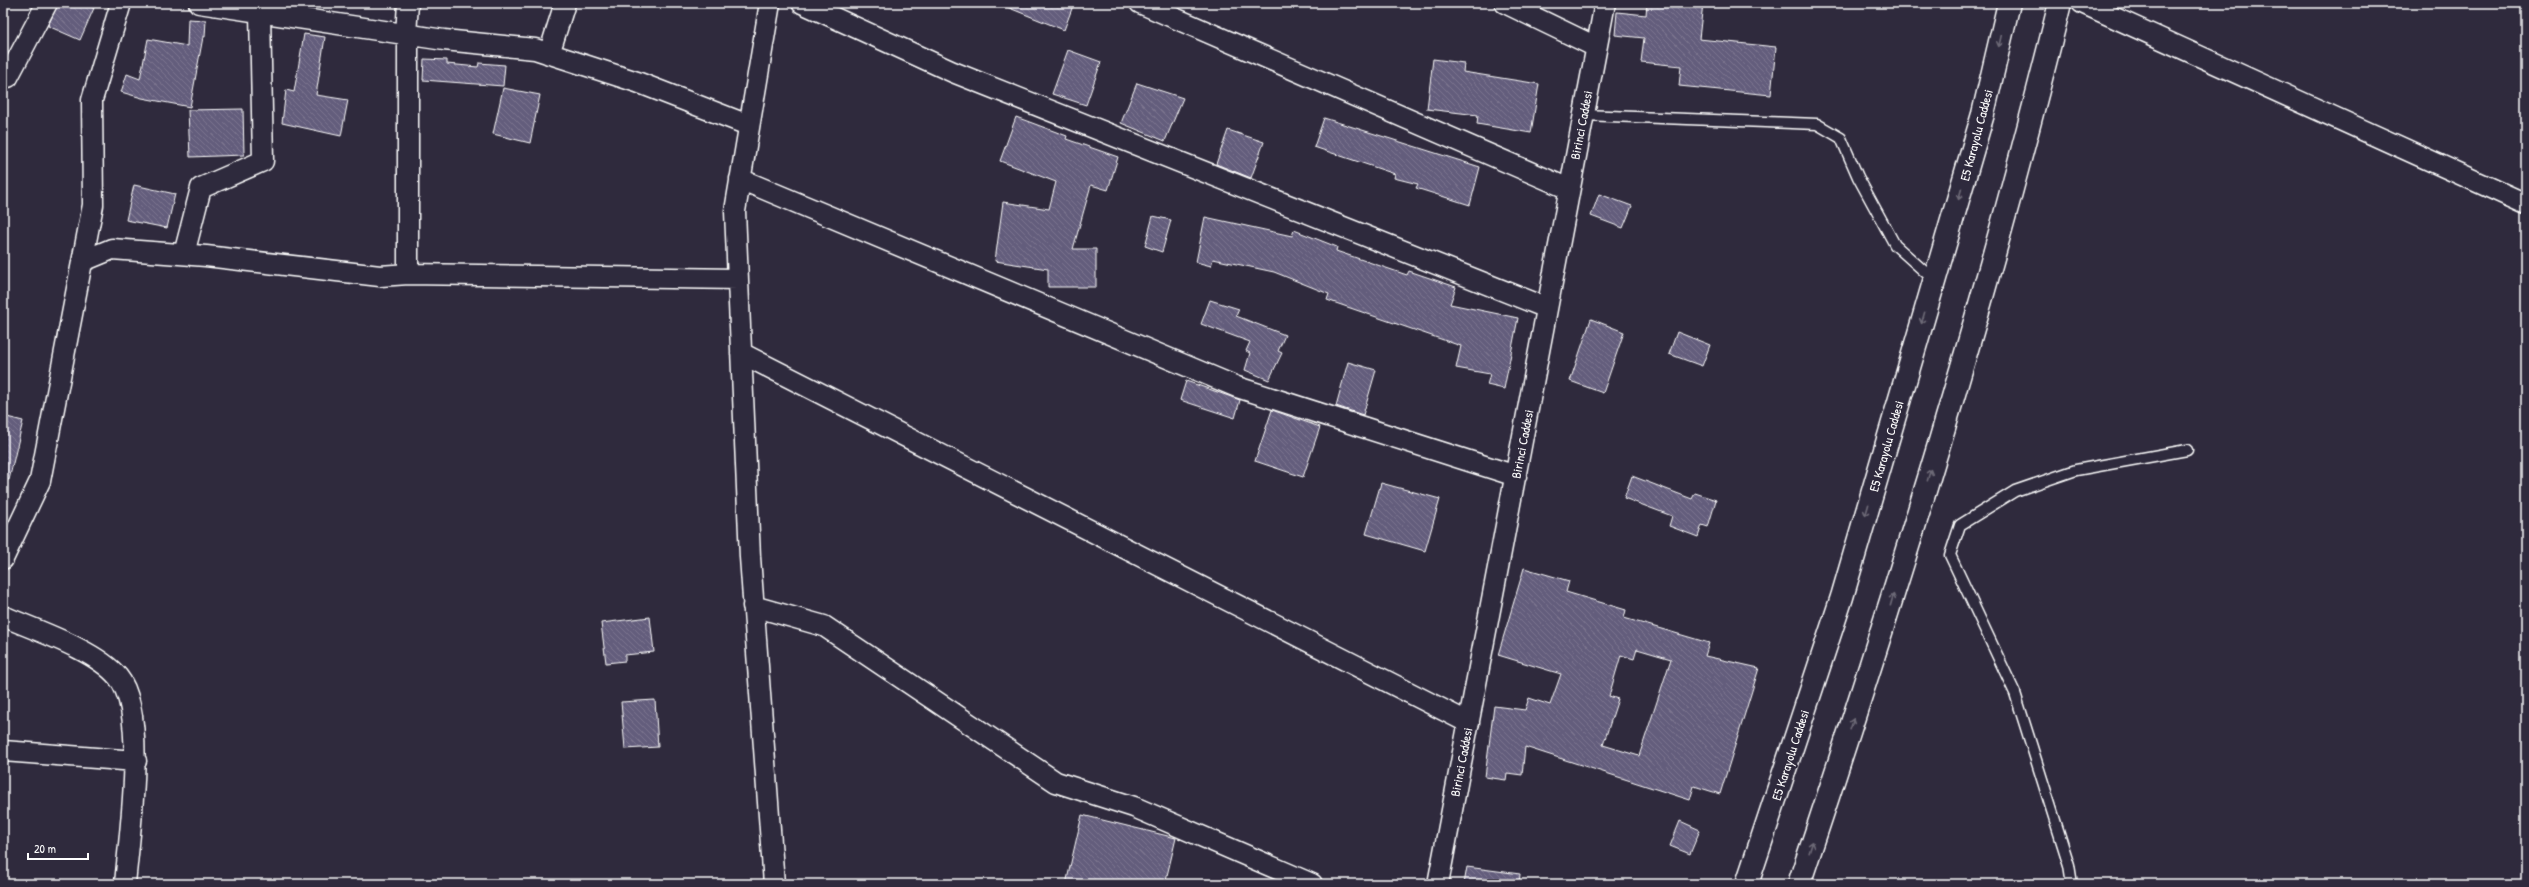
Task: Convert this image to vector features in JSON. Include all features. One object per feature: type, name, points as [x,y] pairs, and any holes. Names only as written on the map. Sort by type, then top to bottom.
[{"type":"highway","name":"E5 Karayolu Caddesi","points":[[1747,884],[1842,597],[1983,114],[2010,3]]},
{"type":"highway","points":[[1799,884],[1882,634],[2026,143],[2060,3]]},
{"type":"street","points":[[8,77],[47,3]]},
{"type":"street","points":[[3,559],[40,481],[93,205],[92,100],[121,3]]},
{"type":"street","points":[[200,3],[407,35],[535,50],[637,82],[748,125]]},
{"type":"street","points":[[408,3],[408,274]]},
{"type":"street","points":[[549,54],[565,3]]},
{"type":"street","points":[[770,3],[748,125],[735,210],[753,606],[774,884]]},
{"type":"street","points":[[802,3],[953,72],[1547,308]]},
{"type":"street","points":[[1140,3],[1569,189]]},
{"type":"street","points":[[1505,3],[1596,46]]},
{"type":"street","name":"Birinci Caddesi","points":[[1438,884],[1605,3]]},
{"type":"street","points":[[2082,3],[2526,204]]},
{"type":"street","points":[[184,254],[201,188],[263,161],[260,13]]},
{"type":"street","points":[[740,179],[1237,387],[1516,476]]},
{"type":"street","points":[[83,260],[112,249],[184,254],[380,276],[408,274],[738,279]]},
{"type":"street","points":[[741,353],[1469,723]]},
{"type":"street","points":[[753,606],[824,626],[1056,782],[1134,806],[1312,884]]},
{"type":"street","points":[[3,616],[92,656],[118,677],[128,696],[136,761],[125,884]]},
{"type":"street","points":[[3,751],[136,761]]},
{"type":"lane","points":[[1584,115],[1817,124],[1841,138],[1858,177],[1895,245],[1934,281]]},
{"type":"lane","points":[[2072,884],[2069,865],[2015,692],[1950,555],[1960,525],[2015,491],[2076,470],[2187,450]]},
{"type":"building","points":[[58,3],[83,3],[94,8],[80,40],[48,26]]},
{"type":"building","points":[[997,3],[1074,3],[1064,30]]},
{"type":"building","points":[[1647,3],[1703,3],[1699,39],[1776,47],[1771,95],[1679,86],[1681,66],[1641,62],[1644,38],[1615,35],[1617,12],[1646,15]]},
{"type":"building","points":[[188,19],[206,20],[205,37],[203,37],[190,107],[142,98],[121,92],[127,74],[140,79],[148,39],[187,46]]},
{"type":"building","points":[[304,34],[325,37],[316,95],[348,100],[341,136],[282,123],[286,90],[294,92]]},
{"type":"building","points":[[1068,50],[1101,62],[1086,105],[1052,94]]},
{"type":"building","points":[[424,59],[447,60],[447,64],[478,67],[479,63],[505,65],[503,86],[423,80]]},
{"type":"building","points":[[1433,59],[1464,63],[1463,72],[1539,84],[1531,133],[1477,124],[1478,115],[1427,109]]},
{"type":"building","points":[[1137,83],[1183,98],[1165,141],[1121,123]]},
{"type":"building","points":[[503,88],[540,95],[530,143],[493,134]]},
{"type":"building","points":[[243,109],[244,155],[190,157],[188,110]]},
{"type":"building","points":[[1016,117],[1067,136],[1066,139],[1118,157],[1108,190],[1091,185],[1073,249],[1096,249],[1096,287],[1048,287],[1048,269],[995,261],[1003,202],[1049,209],[1056,182],[1000,161]]},
{"type":"building","points":[[1324,118],[1480,167],[1470,205],[1416,188],[1418,184],[1394,178],[1395,174],[1314,147]]},
{"type":"building","points":[[1228,130],[1264,142],[1251,178],[1216,164]]},
{"type":"building","points":[[134,185],[175,194],[167,228],[126,220]]},
{"type":"building","points":[[1599,194],[1632,206],[1623,228],[1591,216]]},
{"type":"building","points":[[1153,216],[1171,220],[1162,252],[1145,246]]},
{"type":"building","points":[[1205,217],[1292,236],[1294,230],[1337,247],[1336,251],[1407,275],[1409,271],[1456,287],[1450,304],[1518,318],[1504,389],[1487,385],[1490,374],[1456,368],[1461,346],[1327,300],[1329,294],[1274,272],[1213,259],[1211,266],[1196,262]]},
{"type":"building","points":[[1210,300],[1239,309],[1236,316],[1285,335],[1278,351],[1282,353],[1269,380],[1245,370],[1250,353],[1246,351],[1250,342],[1201,324]]},
{"type":"building","points":[[1591,319],[1624,332],[1603,393],[1570,381]]},
{"type":"building","points":[[1677,332],[1710,345],[1702,366],[1669,354]]},
{"type":"building","points":[[1348,362],[1376,370],[1363,415],[1336,406]]},
{"type":"building","points":[[1186,381],[1240,400],[1235,418],[1180,400]]},
{"type":"building","points":[[1272,410],[1320,427],[1303,477],[1255,461]]},
{"type":"building","points":[[3,416],[23,421],[9,480],[3,479]]},
{"type":"building","points":[[1632,476],[1692,499],[1695,493],[1716,500],[1708,527],[1702,525],[1698,537],[1669,526],[1672,516],[1624,498]]},
{"type":"building","points":[[1381,483],[1440,499],[1425,551],[1366,534]]},
{"type":"building","points":[[1524,568],[1569,581],[1566,592],[1626,610],[1624,618],[1709,643],[1705,656],[1759,668],[1720,794],[1694,786],[1690,800],[1525,747],[1522,775],[1507,773],[1506,780],[1485,777],[1494,706],[1525,710],[1529,698],[1550,705],[1561,674],[1498,655]],"holes":[[[1637,649],[1671,659],[1639,756],[1603,745],[1618,699],[1609,696],[1621,655],[1634,659]]]},
{"type":"building","points":[[650,617],[654,652],[625,655],[625,661],[606,663],[601,623]]},
{"type":"building","points":[[655,700],[658,747],[625,749],[621,702]]},
{"type":"building","points":[[1082,815],[1176,838],[1165,884],[1066,884]]},
{"type":"building","points":[[1680,821],[1700,830],[1690,854],[1670,846]]},
{"type":"building","points":[[1467,867],[1520,874],[1519,884],[1464,884]]}]
